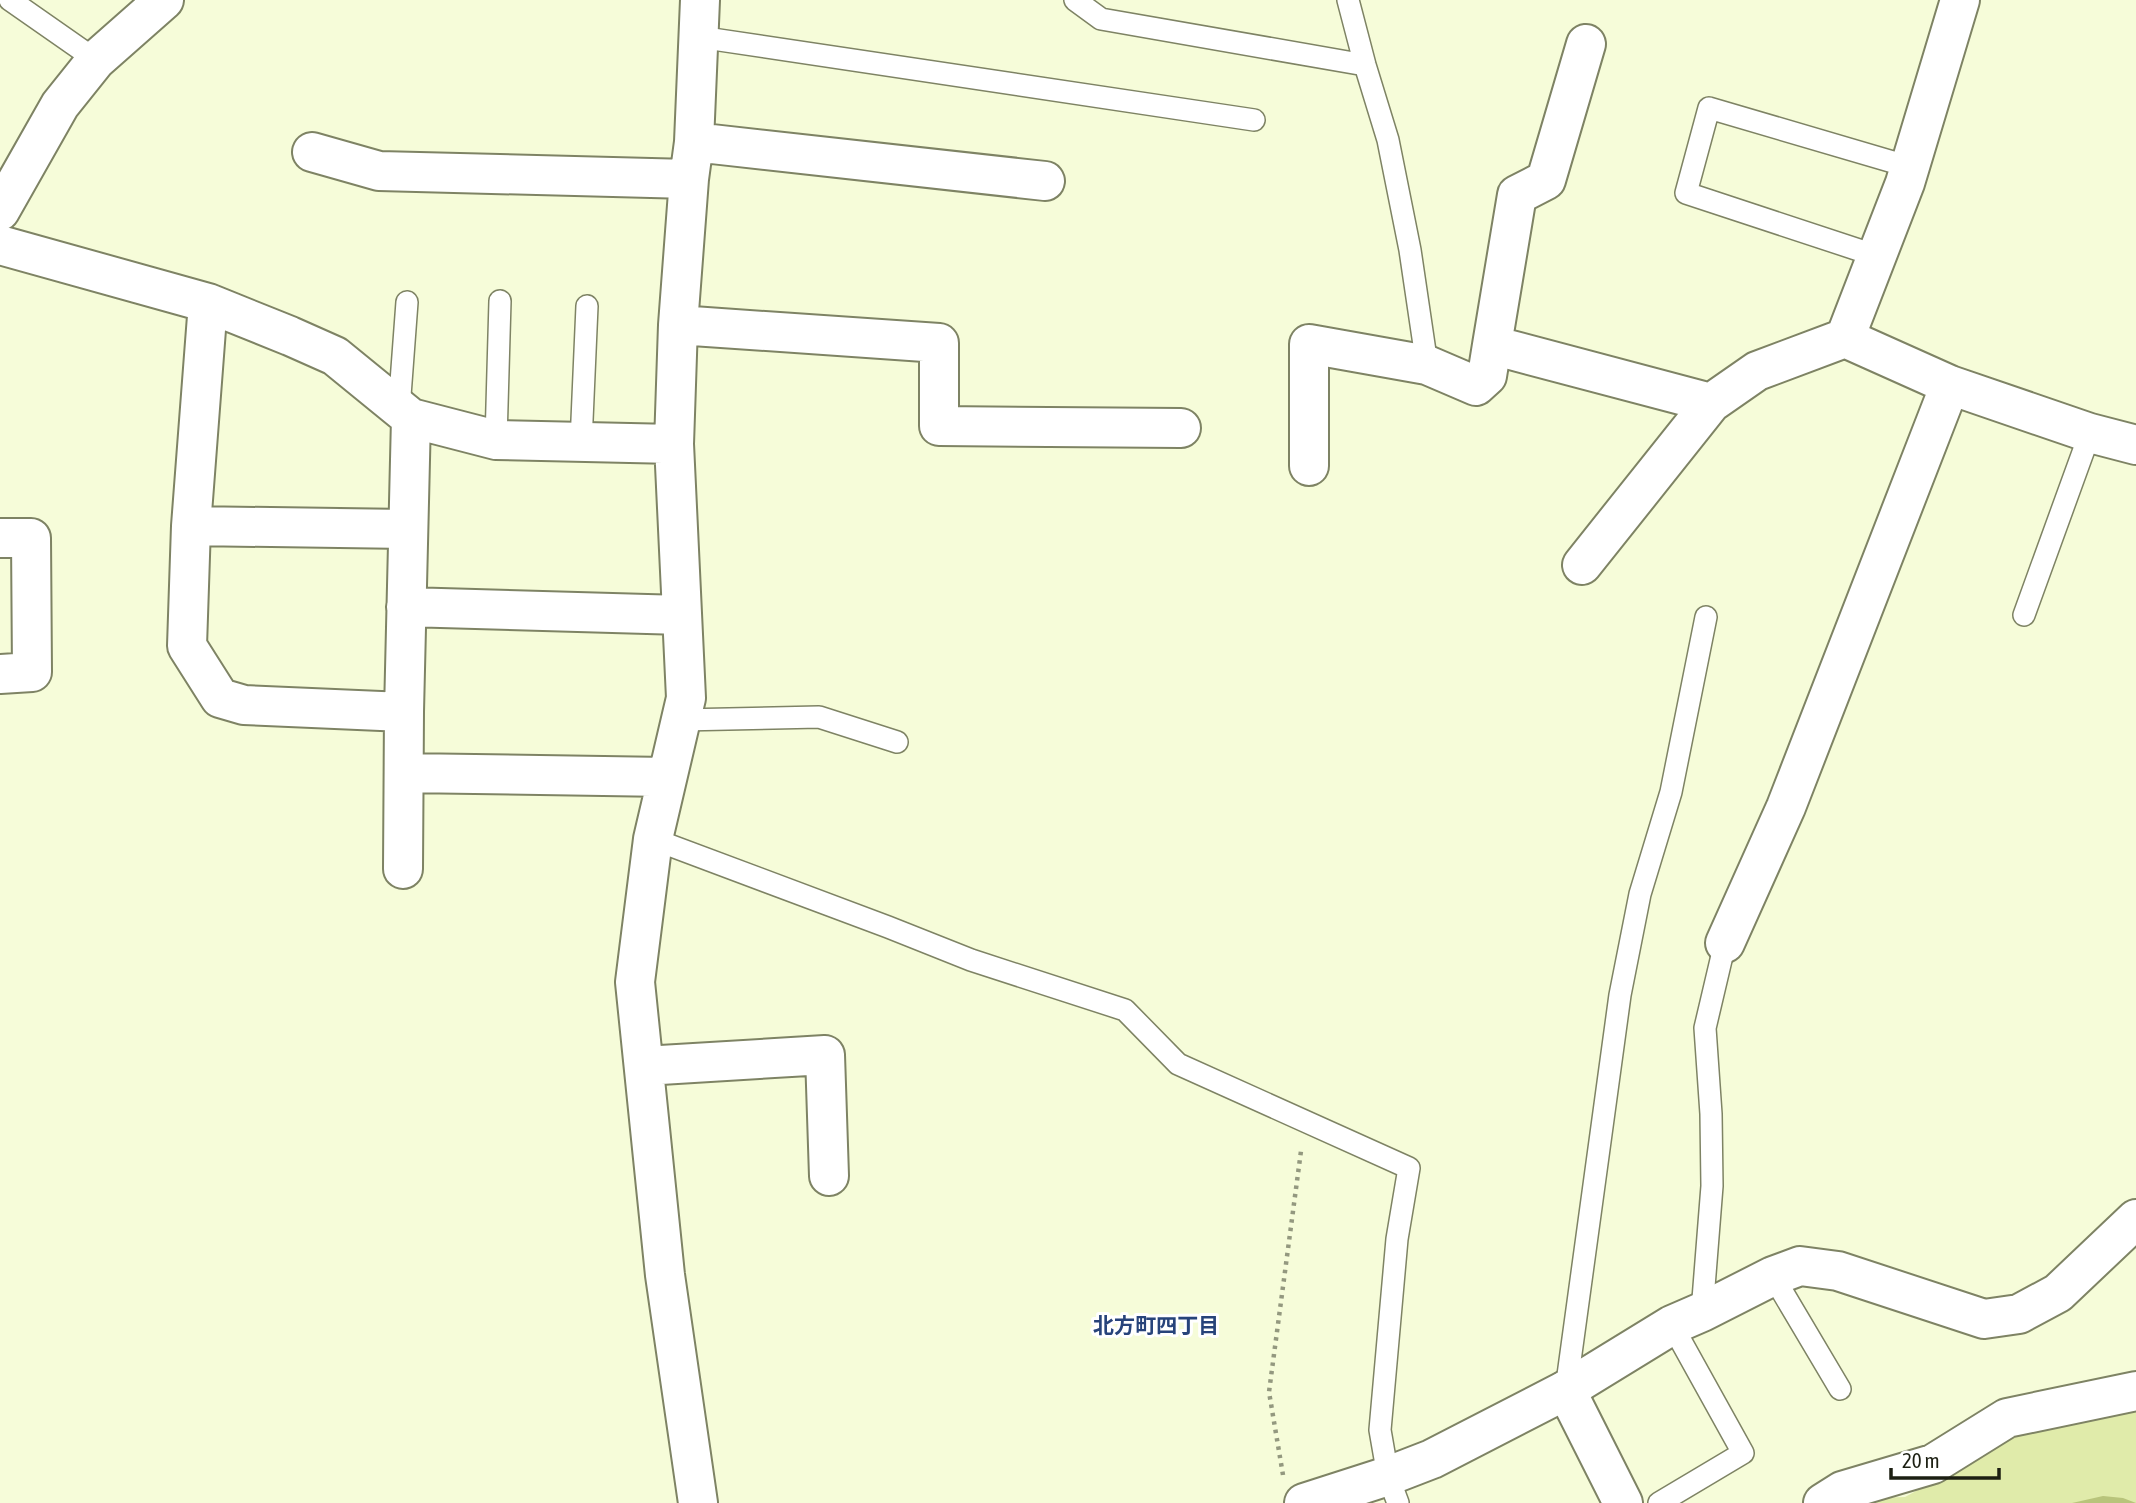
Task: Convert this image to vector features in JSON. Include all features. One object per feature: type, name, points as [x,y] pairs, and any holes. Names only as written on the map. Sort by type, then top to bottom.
[{"type":"street","points":[[0,211],[60,105],[96,60],[164,0]]},
{"type":"street","points":[[1845,338],[1910,167],[1960,0]]},
{"type":"street","points":[[698,1503],[665,1276],[635,982],[653,839],[686,698],[674,444],[678,325],[694,142],[699,18]]},
{"type":"street","points":[[1309,466],[1309,344],[1427,365],[1476,386],[1487,376],[1517,195],[1546,180],[1586,44]]},
{"type":"street","points":[[694,142],[1045,181]]},
{"type":"street","points":[[312,152],[379,171],[689,179]]},
{"type":"street","points":[[0,244],[208,303],[335,356],[405,414],[495,440],[674,444]]},
{"type":"street","points":[[208,303],[191,526],[187,646],[220,698],[244,705],[404,712]]},
{"type":"street","points":[[678,325],[939,343],[939,426],[1181,428]]},
{"type":"street","points":[[1582,565],[1711,403],[1757,371],[1845,338],[1950,385],[2090,433],[2136,445]]},
{"type":"street","points":[[1492,345],[1711,403]]},
{"type":"street","points":[[1725,943],[1786,807],[1950,385]]},
{"type":"street","points":[[403,869],[408,530],[405,414]]},
{"type":"street","points":[[191,526],[408,530]]},
{"type":"street","points":[[0,538],[31,538],[32,645],[32,672],[0,674]]},
{"type":"street","points":[[406,607],[682,615]]},
{"type":"street","points":[[404,773],[667,777]]},
{"type":"street","points":[[643,1066],[825,1055],[829,1176]]},
{"type":"street","points":[[1294,1491],[1393,1490],[1432,1459],[1566,1390],[1687,1319],[1773,1276],[1800,1266],[1838,1271],[1983,1319],[2019,1314],[2057,1293],[2136,1219]]},
{"type":"street","points":[[1566,1390],[1623,1503]]},
{"type":"street","points":[[1823,1503],[1842,1490],[1933,1464],[2007,1418],[2136,1391]]},
{"type":"lane","points":[[10,0],[96,60]]},
{"type":"lane","points":[[1075,0],[1101,19],[1364,65]]},
{"type":"lane","points":[[1348,0],[1364,65],[1388,140],[1410,250],[1427,365]]},
{"type":"lane","points":[[699,18],[1254,120]]},
{"type":"lane","points":[[1877,256],[1686,193],[1709,108],[1910,167]]},
{"type":"lane","points":[[495,440],[500,301]]},
{"type":"lane","points":[[405,414],[407,302]]},
{"type":"lane","points":[[581,443],[587,306]]},
{"type":"lane","points":[[2024,615],[2090,433]]},
{"type":"lane","points":[[1566,1390],[1620,995],[1640,894],[1671,792],[1706,617]]},
{"type":"lane","points":[[681,720],[819,717],[897,742]]},
{"type":"lane","points":[[653,839],[971,960],[1125,1010],[1178,1064],[1409,1168],[1397,1239],[1380,1430],[1393,1490]]},
{"type":"lane","points":[[1659,1503],[1743,1453],[1687,1319],[1713,1186],[1705,1028],[1725,943]]},
{"type":"lane","points":[[1773,1276],[1840,1388]]},
{"type":"path","points":[[1294,1491],[1269,1392],[1305,1120]]},
{"type":"shaded area","points":[[2136,1407],[2136,1503],[1866,1503],[1875,1498],[1905,1497],[2006,1432]]},
{"type":"shaded area","points":[[2103,1496],[2123,1498],[2136,1503],[2072,1503]]},
{"type":"district","name":"北方町四丁目","points":[[1156,1326]]}]
